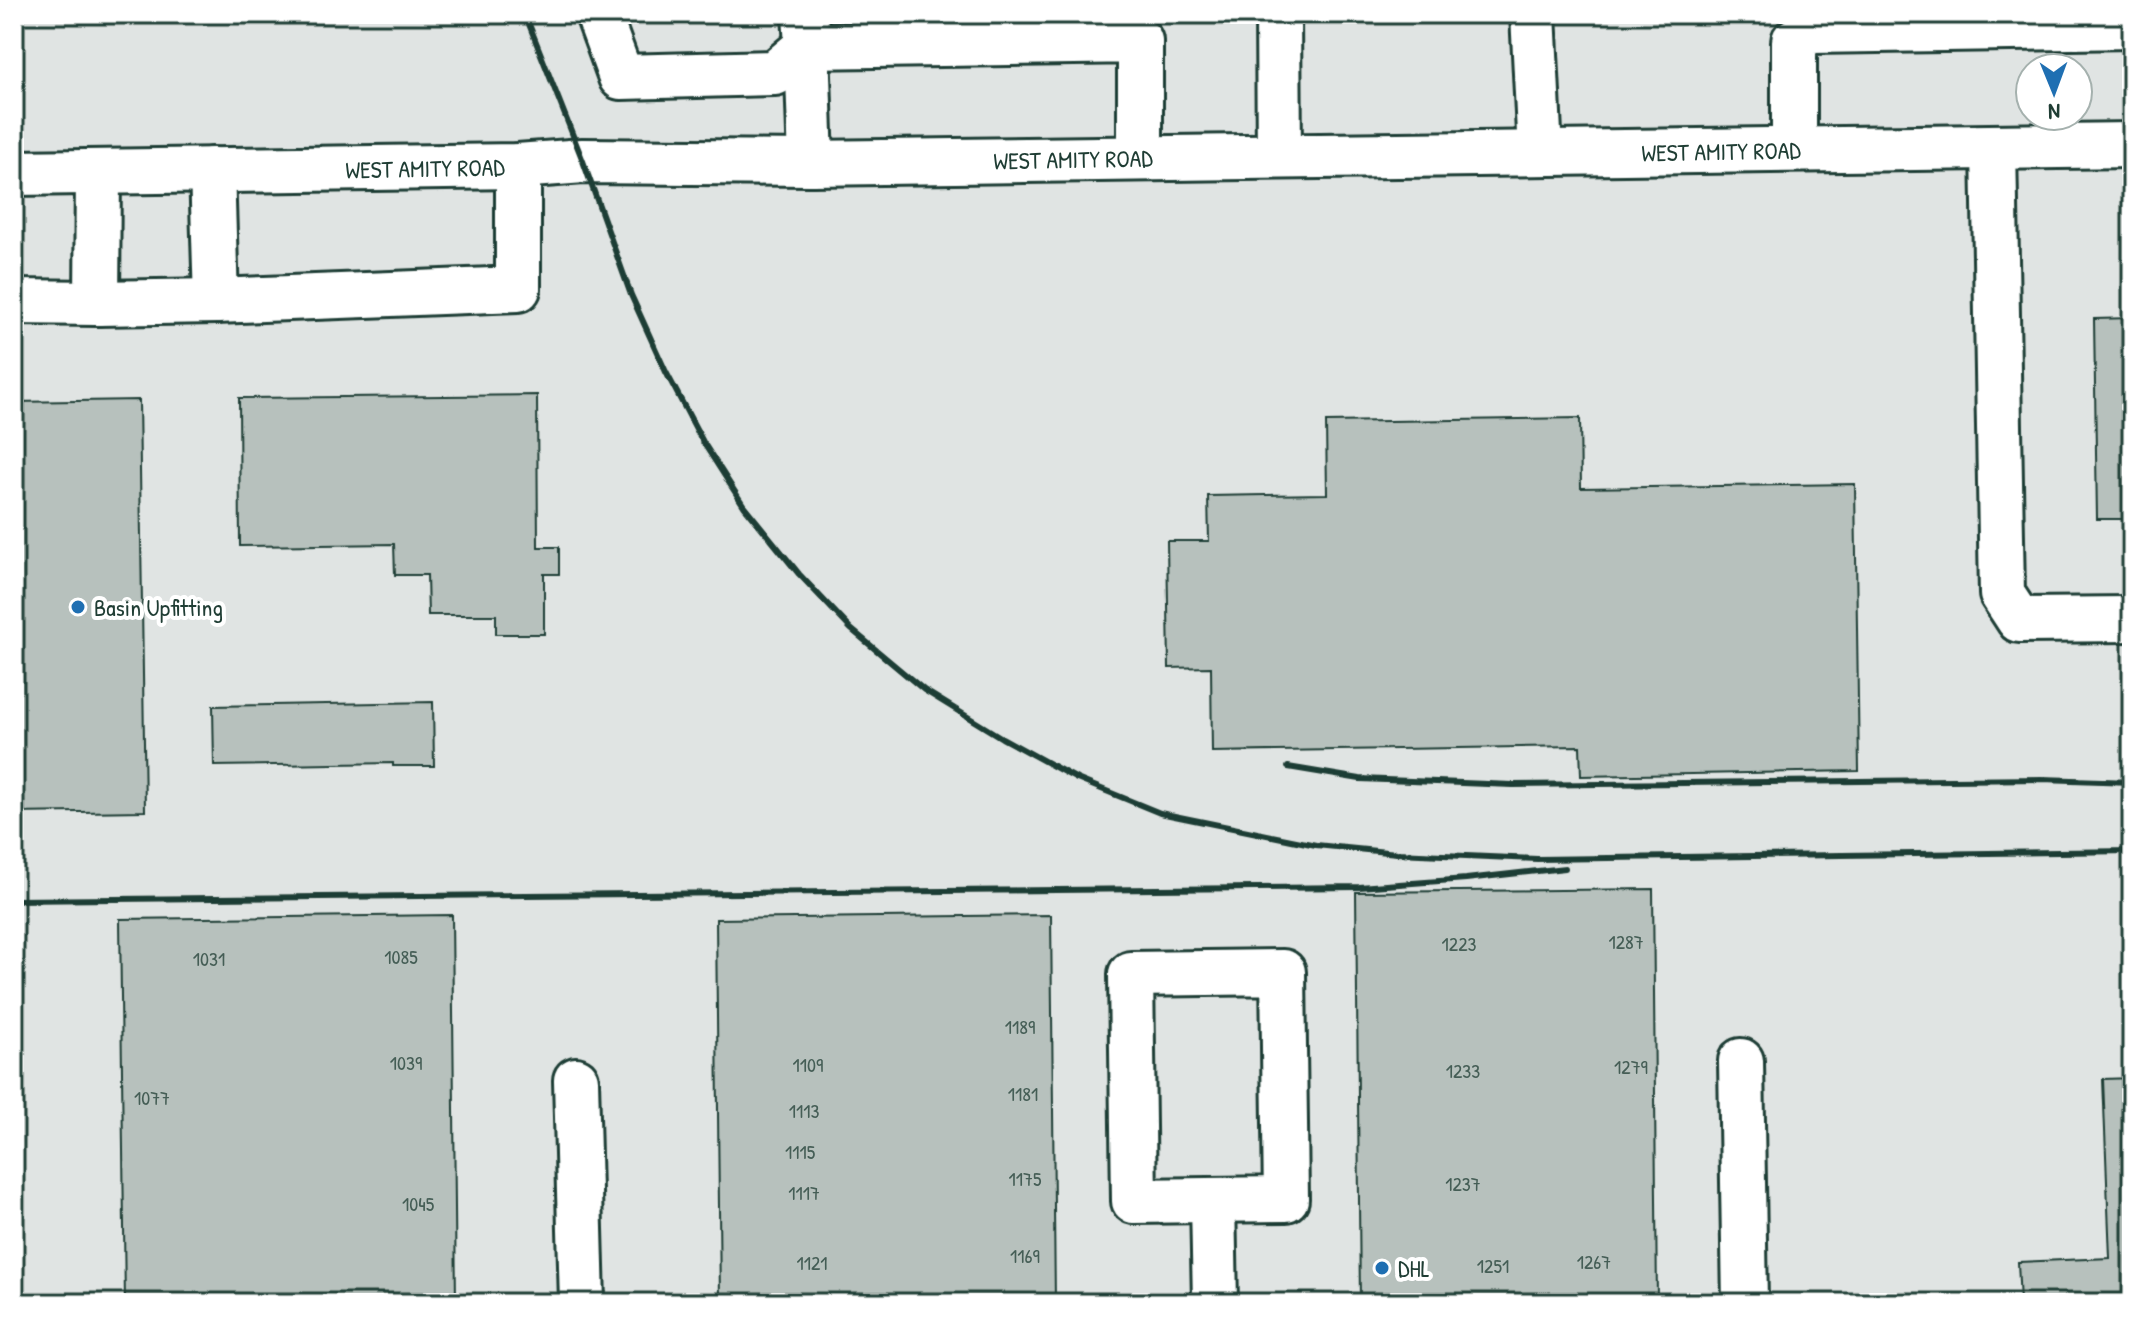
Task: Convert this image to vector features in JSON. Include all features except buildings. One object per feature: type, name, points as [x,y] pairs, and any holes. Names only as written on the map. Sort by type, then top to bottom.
[{"type":"street","points":[[598,14],[621,77],[775,73],[806,30]]},
{"type":"street","points":[[1278,14],[1279,156]]},
{"type":"street","points":[[1533,14],[1540,153]]},
{"type":"street","points":[[1794,149],[1794,41],[1811,31],[2132,26]]},
{"type":"street","points":[[806,30],[1140,27],[1140,158]]},
{"type":"street","points":[[806,30],[811,163]]},
{"type":"street","name":"WEST AMITY ROAD","points":[[14,173],[518,166],[583,161],[811,163],[2132,145]]},
{"type":"street","points":[[1994,147],[2002,594],[2019,620],[2132,619]]},
{"type":"street","points":[[14,302],[216,301],[518,289],[518,166]]},
{"type":"street","points":[[212,170],[216,301]]},
{"type":"street","points":[[97,303],[98,172]]},
{"type":"street","points":[[1283,972],[1286,1199],[1213,1201],[1134,1201],[1131,974],[1283,972]]},
{"type":"street","points":[[1741,1061],[1745,1303]]},
{"type":"street","points":[[576,1080],[582,1303]]},
{"type":"street","points":[[1213,1201],[1215,1303]]},
{"type":"shaded area","points":[[14,14],[2132,14],[2132,1303],[14,1303]]},
{"type":"railway","points":[[525,14],[631,295],[666,372],[703,442],[744,506],[799,574],[851,629],[924,690],[1077,779],[1160,813],[1316,845],[1397,853],[1537,859],[2132,851]]},
{"type":"railway","points":[[1288,767],[1360,779],[1513,785],[2042,779],[2132,782]]},
{"type":"railway","points":[[14,900],[1359,887],[1565,868]]},
{"type":"place","name":"Basin Upfitting","points":[[78,607]]},
{"type":"place","name":"DHL","points":[[1382,1268]]}]
